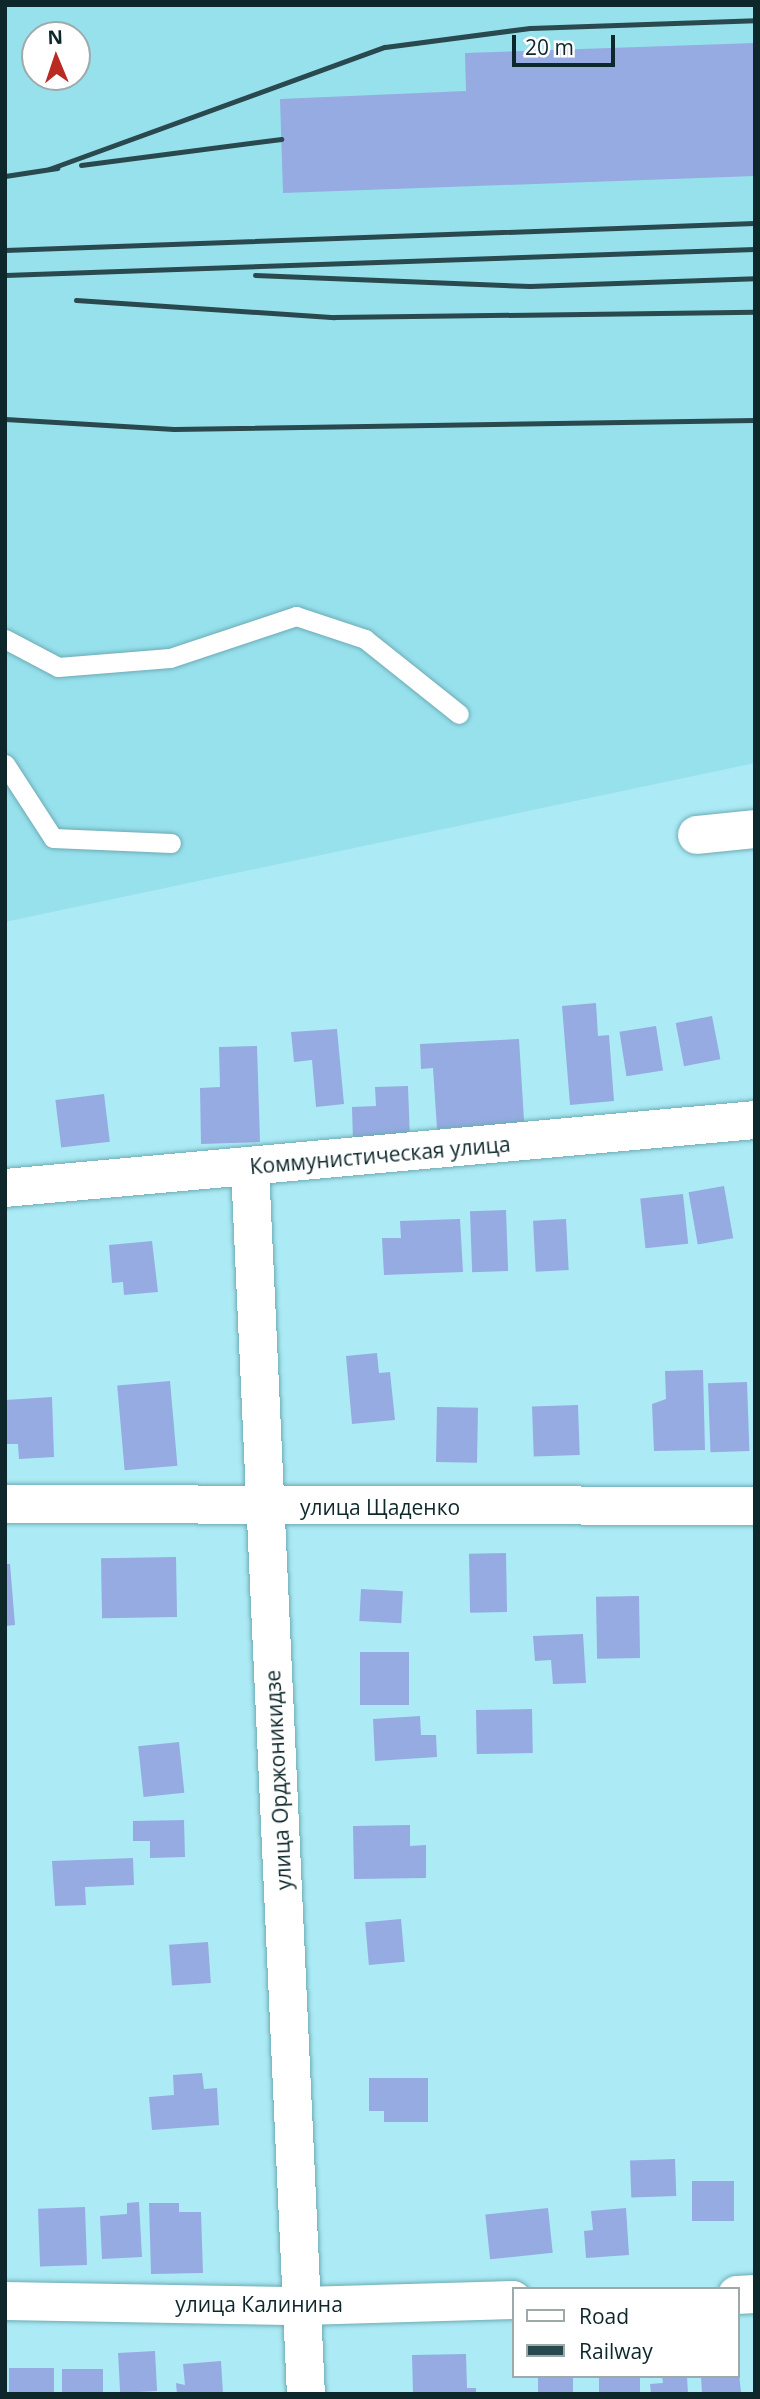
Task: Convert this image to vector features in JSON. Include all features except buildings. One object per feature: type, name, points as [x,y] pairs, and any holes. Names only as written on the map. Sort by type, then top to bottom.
[{"type":"street","points":[[697,835],[755,829]]},
{"type":"street","name":"Коммунистическая улица","points":[[5,1188],[755,1120]]},
{"type":"street","name":"улица Орджоникидзе","points":[[250,1167],[306,2394]]},
{"type":"street","name":"улица Щаденко","points":[[5,1504],[265,1507],[755,1506]]},
{"type":"street","name":"улица Калинина","points":[[5,2301],[302,2306],[512,2300]]},
{"type":"lane","points":[[5,639],[58,667],[170,658],[296,616],[365,639],[459,714]]},
{"type":"lane","points":[[5,764],[52,838],[171,844]]},
{"type":"shaded area","points":[[5,5],[755,5],[755,763],[5,922]]},
{"type":"railway","points":[[49,169],[385,47],[530,28],[755,20]]},
{"type":"railway","points":[[81,165],[281,139]]},
{"type":"railway","points":[[5,176],[57,168]]},
{"type":"railway","points":[[5,250],[755,223]]},
{"type":"railway","points":[[5,275],[755,249]]},
{"type":"railway","points":[[255,275],[530,286],[755,278]]},
{"type":"railway","points":[[76,300],[334,317],[755,312]]},
{"type":"railway","points":[[5,419],[174,429],[755,420]]}]
